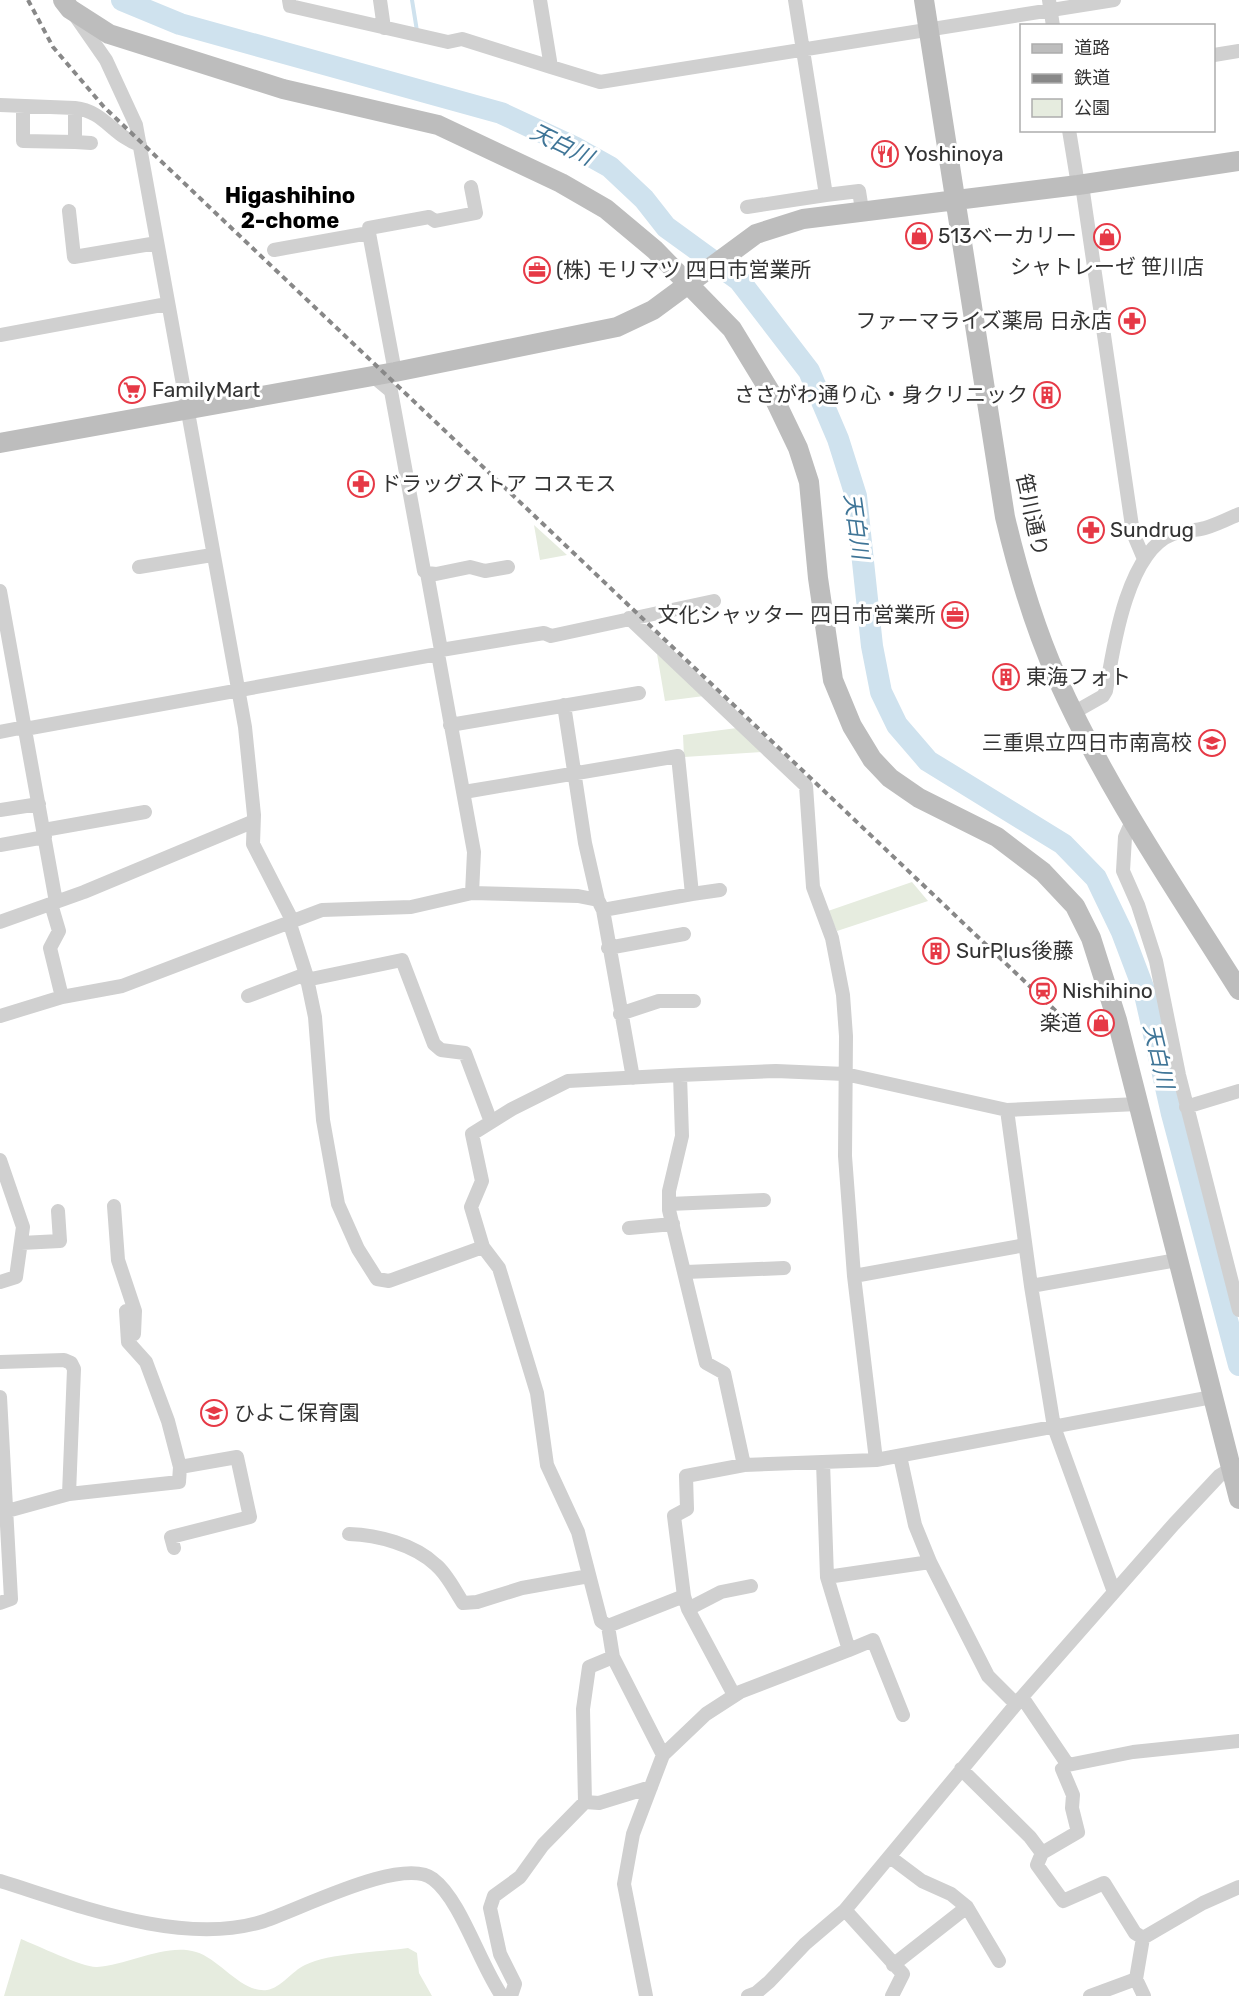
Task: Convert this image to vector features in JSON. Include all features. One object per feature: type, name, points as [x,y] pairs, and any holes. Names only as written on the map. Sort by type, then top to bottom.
[{"type":"street","points":[[289,0],[290,6],[384,28],[448,42],[462,39],[600,82],[929,29],[1050,5],[1114,0]]},
{"type":"street","points":[[380,0],[384,28]]},
{"type":"street","points":[[540,0],[551,67]]},
{"type":"street","points":[[795,0],[826,195]]},
{"type":"street","name":"笹川通り","points":[[924,0],[1005,517],[1025,595],[1073,713],[1132,821],[1239,990]]},
{"type":"street","points":[[67,4],[106,60],[133,117],[140,145],[212,555],[239,690],[248,746],[254,815],[253,844],[291,920],[306,977],[315,1017],[323,1120],[338,1204],[358,1249],[377,1279],[389,1281],[483,1247]]},
{"type":"street","points":[[67,4],[110,34],[160,52],[283,89],[438,125],[561,183],[606,209],[694,279],[732,329],[774,398],[798,448],[808,482],[818,578],[833,680],[852,726],[872,759],[890,778],[919,798],[997,837],[1043,872],[1075,906],[1091,938],[1117,1020],[1212,1397],[1235,1465],[1239,1499]]},
{"type":"street","points":[[1050,5],[1053,24]]},
{"type":"street","points":[[1215,55],[1239,51]]},
{"type":"street","points":[[0,105],[90,110],[128,141],[140,145]]},
{"type":"street","points":[[23,106],[23,141],[91,143]]},
{"type":"street","points":[[75,108],[75,142]]},
{"type":"street","points":[[1069,132],[1080,185],[1133,533],[1144,559]]},
{"type":"street","points":[[0,443],[395,372],[617,327],[653,310],[744,241],[784,224],[862,210],[1080,185],[1239,161]]},
{"type":"street","points":[[395,372],[369,228],[429,217],[435,221],[476,213],[471,188]]},
{"type":"street","points":[[747,207],[859,191],[862,210]]},
{"type":"street","points":[[69,211],[75,257],[157,243]]},
{"type":"street","points":[[274,250],[369,233]]},
{"type":"street","points":[[0,335],[167,304]]},
{"type":"street","points":[[373,376],[391,391],[424,571],[427,573],[450,725],[474,852],[472,893]]},
{"type":"street","points":[[1073,713],[1103,696],[1106,691],[1119,625],[1144,559],[1154,545],[1173,533],[1206,528],[1239,514]]},
{"type":"street","points":[[139,567],[212,555]]},
{"type":"street","points":[[427,573],[436,574],[470,567],[485,570],[508,567]]},
{"type":"street","points":[[0,591],[3,624],[45,833],[58,931],[50,948],[62,997]]},
{"type":"street","points":[[0,732],[544,633],[551,636],[714,601]]},
{"type":"street","points":[[629,618],[806,786],[813,887],[832,938],[843,995],[844,1156],[854,1275],[876,1460]]},
{"type":"street","points":[[450,725],[639,693]]},
{"type":"street","points":[[564,705],[585,843],[601,905],[633,1078]]},
{"type":"street","points":[[464,792],[678,756],[692,894]]},
{"type":"street","points":[[0,810],[39,804]]},
{"type":"street","points":[[0,845],[145,812]]},
{"type":"street","points":[[1132,821],[1125,837],[1124,871],[1142,915],[1156,961],[1186,1107],[1239,1310]]},
{"type":"street","points":[[0,922],[180,854],[252,822]]},
{"type":"street","points":[[0,1016],[62,997],[122,986],[291,920],[336,908],[411,907],[472,893],[578,896],[601,905],[720,890]]},
{"type":"street","points":[[608,948],[684,934]]},
{"type":"street","points":[[248,996],[306,977],[402,960],[434,1044],[441,1050],[465,1053],[491,1122]]},
{"type":"street","points":[[620,1014],[659,1001],[694,1001]]},
{"type":"street","points":[[663,1755],[613,1657],[608,1626],[601,1621],[578,1532],[547,1465],[533,1376],[500,1268],[483,1247],[471,1207],[482,1181],[472,1134],[568,1081],[680,1075],[808,1071],[845,1074],[1007,1110],[1138,1104]]},
{"type":"street","points":[[680,1075],[682,1136],[669,1191],[669,1204],[706,1363],[724,1373],[744,1465]]},
{"type":"street","points":[[1186,1107],[1239,1091]]},
{"type":"street","points":[[1007,1110],[1031,1286],[1054,1426],[1114,1592]]},
{"type":"street","points":[[0,1160],[23,1227],[16,1277],[0,1282]]},
{"type":"street","points":[[669,1204],[765,1200]]},
{"type":"street","points":[[114,1206],[118,1260],[135,1311],[134,1348]]},
{"type":"street","points":[[21,1243],[60,1241],[58,1211]]},
{"type":"street","points":[[629,1228],[673,1224]]},
{"type":"street","points":[[854,1275],[1025,1245]]},
{"type":"street","points":[[1031,1286],[1177,1260]]},
{"type":"street","points":[[686,1272],[784,1268]]},
{"type":"street","points":[[381,1294],[389,1281]]},
{"type":"street","points":[[3,1513],[69,1494],[179,1482],[180,1467],[168,1421],[146,1362],[126,1337],[126,1311]]},
{"type":"street","points":[[0,1362],[64,1360],[71,1363],[74,1370],[69,1494]]},
{"type":"street","points":[[0,1397],[5,1572],[11,1599],[0,1603]]},
{"type":"street","points":[[734,1695],[686,1603],[674,1516],[687,1509],[686,1476],[744,1465],[876,1460],[1212,1397]]},
{"type":"street","points":[[900,1456],[915,1525],[930,1562],[988,1676],[1019,1701],[1068,1765]]},
{"type":"street","points":[[174,1548],[171,1537],[250,1517],[237,1457],[180,1467]]},
{"type":"street","points":[[823,1462],[827,1578],[849,1650]]},
{"type":"street","points":[[748,1996],[756,1993],[769,1982],[805,1944],[844,1910],[961,1769],[1114,1592],[1174,1524],[1235,1465]]},
{"type":"street","points":[[349,1534],[375,1535],[421,1555],[437,1565],[463,1603],[477,1602],[522,1588],[589,1576]]},
{"type":"street","points":[[827,1578],[930,1562]]},
{"type":"street","points":[[608,1626],[721,1592],[750,1586]]},
{"type":"street","points":[[646,1996],[624,1884],[633,1834],[663,1755],[706,1714],[734,1695],[873,1640],[903,1715]]},
{"type":"street","points":[[511,1996],[515,1984],[500,1954],[490,1908],[494,1896],[520,1877],[543,1845],[585,1802],[582,1709],[589,1667],[613,1657]]},
{"type":"street","points":[[1143,1938],[1135,1933],[1104,1883],[1063,1901],[1037,1865],[1042,1853],[1078,1832],[1072,1808],[1073,1795],[1062,1769],[1068,1765],[1133,1752],[1239,1741]]},
{"type":"street","points":[[961,1769],[1042,1853]]},
{"type":"street","points":[[585,1802],[599,1803],[651,1787]]},
{"type":"street","points":[[890,1857],[922,1881],[951,1894],[967,1907],[999,1961]]},
{"type":"street","points":[[0,1881],[135,1921],[174,1927],[224,1930],[261,1922],[392,1874],[416,1873],[432,1878],[446,1893],[502,1996]]},
{"type":"street","points":[[1143,1938],[1216,1896],[1239,1887]]},
{"type":"street","points":[[893,1965],[967,1907]]},
{"type":"street","points":[[844,1910],[903,1974],[892,1996]]},
{"type":"street","points":[[1143,1938],[1136,1979],[1143,1996]]},
{"type":"street","points":[[1090,1996],[1136,1979]]},
{"type":"green space","points":[[534,525],[567,555],[540,560]]},
{"type":"green space","points":[[657,654],[704,696],[665,701]]},
{"type":"green space","points":[[737,728],[762,752],[684,757],[683,735]]},
{"type":"green space","points":[[912,882],[928,901],[837,931],[828,911]]},
{"type":"green space","points":[[21,1939],[71,1960],[97,1967],[172,1950],[196,1952],[214,1961],[239,1981],[257,1990],[272,1989],[300,1968],[315,1961],[341,1955],[408,1948],[417,1953],[419,1973],[432,1996],[4,1996]]},
{"type":"waterway","name":"天白川","points":[[122,0],[180,24],[501,113],[576,148],[610,167],[644,199],[666,227],[739,280],[809,371],[838,439],[856,496],[872,646],[881,692],[897,725],[928,761],[1063,844],[1096,878],[1122,932],[1144,990],[1172,1114],[1239,1365]]},
{"type":"waterway","points":[[412,0],[417,31]]},
{"type":"railway","points":[[28,0],[53,47],[104,107],[1079,1033]]},
{"type":"place","name":"Yoshinoya","points":[[885,154]]},
{"type":"place","name":"513ベーカリー","points":[[919,236]]},
{"type":"place","name":"シャトレーゼ 笹川店","points":[[1107,237]]},
{"type":"place","name":"(株) モリマツ 四日市営業所","points":[[537,270]]},
{"type":"place","name":"ファーマライズ薬局 日永店","points":[[1132,321]]},
{"type":"place","name":"FamilyMart","points":[[132,390]]},
{"type":"place","name":"ささがわ通り心・身クリニック","points":[[1047,395]]},
{"type":"place","name":"ドラッグストア コスモス","points":[[361,484]]},
{"type":"place","name":"Sundrug","points":[[1091,530]]},
{"type":"place","name":"文化シャッター 四日市営業所","points":[[955,615]]},
{"type":"place","name":"東海フォト","points":[[1006,677]]},
{"type":"place","name":"三重県立四日市南高校","points":[[1212,743]]},
{"type":"place","name":"SurPlus後藤","points":[[936,951]]},
{"type":"place","name":"Nishihino","points":[[1043,991]]},
{"type":"place","name":"楽道","points":[[1101,1023]]},
{"type":"place","name":"ひよこ保育園","points":[[214,1413]]},
{"type":"district","name":"Higashihino 2-chome","points":[[290,208]]}]
